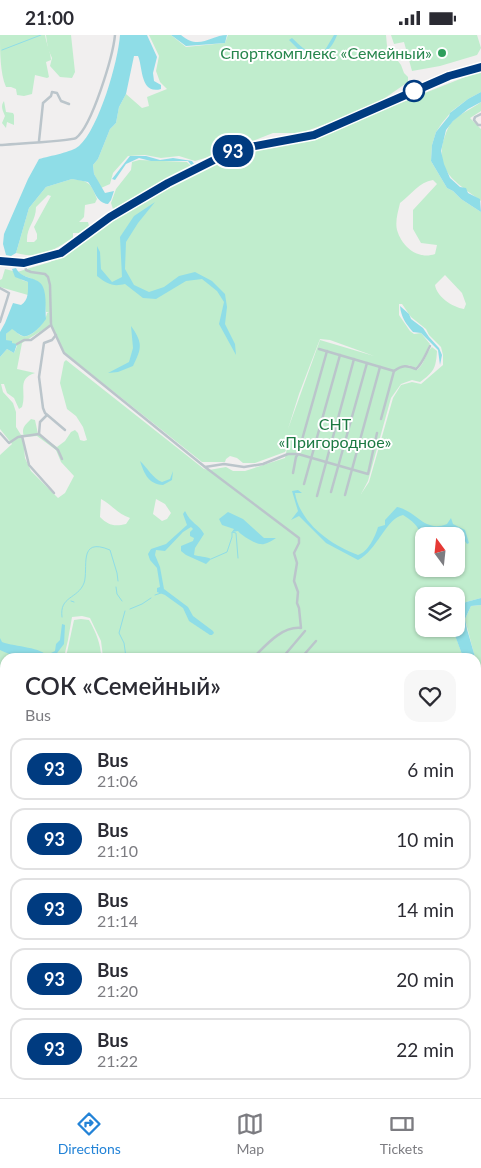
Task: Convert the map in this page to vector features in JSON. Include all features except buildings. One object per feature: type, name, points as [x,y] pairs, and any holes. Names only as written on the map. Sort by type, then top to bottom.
[{"type":"main road","points":[[0,261],[24,263],[61,253],[110,217],[168,183],[234,150],[314,135],[449,76],[481,67]]},
{"type":"street","points":[[0,146],[39,141],[70,141],[77,138],[95,107],[114,47],[115,35]]},
{"type":"street","points":[[39,141],[43,103],[51,96],[52,92],[57,93],[61,101],[69,104]]},
{"type":"street","points":[[481,114],[475,117],[474,120],[478,125],[481,125]]},
{"type":"street","points":[[24,263],[26,270],[45,274],[48,277],[51,325],[64,353],[205,467],[299,538],[299,543],[294,553],[297,563],[294,581],[298,593],[297,603],[300,608],[301,627],[288,629],[272,638],[258,653]]},
{"type":"street","points":[[0,288],[9,293],[0,322]]},
{"type":"street","points":[[17,345],[24,340],[31,339],[51,325]]},
{"type":"street","points":[[56,335],[52,341],[44,343],[39,370],[43,408],[47,415],[65,430]]},
{"type":"street","points":[[381,419],[394,371],[399,367],[418,368],[424,361],[430,346]]},
{"type":"street","points":[[319,349],[394,371]]},
{"type":"street","points":[[293,473],[327,351]]},
{"type":"street","points":[[304,484],[340,355]]},
{"type":"street","points":[[317,497],[354,359]]},
{"type":"street","points":[[331,492],[367,363]]},
{"type":"street","points":[[345,495],[380,367]]},
{"type":"street","points":[[39,434],[40,422],[47,415]]},
{"type":"street","points":[[0,433],[9,443],[22,436],[39,434],[58,450],[62,459]]},
{"type":"street","points":[[205,467],[224,464],[244,467],[263,464],[288,454],[339,465],[368,475],[377,433]]},
{"type":"street","points":[[22,436],[30,465],[54,493]]},
{"type":"street","points":[[286,653],[305,631]]},
{"type":"street","points":[[306,653],[316,641]]},
{"type":"green space","points":[[0,35],[45,35],[51,57],[51,60],[46,62],[49,77],[35,75],[32,94],[17,95],[16,89],[6,87],[1,69]]},
{"type":"green space","points":[[46,35],[71,35],[75,72],[72,78],[60,77],[50,66],[52,58],[48,49]]},
{"type":"green space","points":[[149,35],[171,35],[186,47],[225,43],[228,35],[386,35],[387,46],[408,77],[408,82],[372,107],[301,133],[273,133],[222,153],[195,161],[179,156],[161,158],[145,155],[128,156],[113,173],[110,184],[101,188],[94,174],[93,165],[98,159],[110,129],[116,123],[119,107],[126,94],[142,108],[149,106],[147,97],[167,89],[160,82],[156,71],[159,56]]},
{"type":"green space","name":"Спорткомплекс «Семейный»","points":[[391,35],[477,35],[481,48],[477,55],[440,66],[412,71],[404,42],[394,44]]},
{"type":"green space","name":"СНТ «Пригородное»","points":[[475,73],[481,73],[481,92],[452,111],[436,132],[432,145],[431,161],[447,188],[481,212],[481,598],[465,603],[465,587],[415,587],[415,637],[456,637],[462,653],[102,653],[101,641],[90,618],[82,616],[72,617],[65,653],[0,653],[0,455],[12,444],[0,429],[0,357],[7,349],[14,353],[17,346],[6,340],[6,334],[12,328],[22,336],[30,335],[41,325],[49,312],[46,312],[43,290],[38,282],[18,274],[22,280],[28,282],[28,295],[0,287],[0,280],[5,269],[17,272],[50,262],[134,207],[235,153],[291,144],[350,123]],"holes":[[[433,180],[437,184],[413,210],[413,229],[421,243],[437,245],[435,254],[417,254],[407,247],[399,236],[396,227],[400,203],[423,183]],[[445,275],[462,293],[466,304],[464,309],[446,301],[436,289],[435,285]],[[399,304],[402,304],[411,317],[426,329],[429,335],[441,347],[443,365],[421,384],[412,382],[401,385],[393,398],[369,482],[361,494],[368,481],[391,398],[401,384],[412,380],[420,382],[431,372],[436,362],[437,351],[432,347],[417,370],[406,366],[409,365],[415,368],[420,364],[430,344],[421,333],[414,334],[410,331],[399,315]],[[50,323],[65,353],[202,462],[225,462],[230,456],[237,458],[243,463],[255,463],[285,452],[287,448],[285,458],[245,471],[233,471],[226,467],[204,469],[66,360],[60,383],[67,409],[76,416],[83,427],[87,440],[80,440],[75,430],[57,447],[38,434],[35,420],[31,419],[23,429],[24,437],[37,436],[56,450],[61,462],[74,476],[65,493],[58,498],[31,471],[25,458],[23,438],[16,427],[16,412],[13,403],[3,392],[1,384],[4,384],[7,393],[14,398],[19,409],[22,407],[24,382],[35,373],[17,369],[22,343],[49,326]],[[320,339],[330,340],[374,356],[320,340],[288,429]],[[101,499],[130,518],[126,524],[112,525],[103,520],[100,517]],[[156,499],[165,504],[171,513],[167,519],[162,521],[153,514]]]},
{"type":"green space","points":[[4,101],[6,112],[13,113],[14,115],[14,125],[7,122],[6,128],[2,123],[5,116],[2,107]]},
{"type":"green space","points":[[481,102],[481,111],[470,118],[481,129],[481,201],[446,171],[442,153],[443,142],[453,121]]},
{"type":"green space","points":[[139,160],[187,162],[192,167],[183,170],[113,209],[111,203],[116,189],[131,170],[132,162]]},
{"type":"green space","points":[[72,179],[89,184],[97,199],[95,203],[85,205],[84,217],[79,222],[88,222],[89,226],[79,233],[73,233],[73,238],[46,253],[25,255],[16,253],[29,208],[46,187]],"holes":[[[48,195],[51,196],[34,227],[37,239],[34,242],[27,242],[28,232],[36,212],[36,207]]]},
{"type":"green space","points":[[481,605],[481,653],[474,653],[465,619],[471,606]]},
{"type":"green space","points":[[74,620],[89,620],[96,634],[101,653],[67,653]]},
{"type":"water","points":[[120,35],[147,35],[157,57],[153,73],[154,81],[161,85],[161,89],[154,90],[149,88],[144,79],[138,56],[134,56],[126,94],[119,107],[116,123],[110,129],[98,159],[93,165],[94,174],[105,193],[114,191],[111,200],[108,204],[101,201],[88,182],[72,179],[46,187],[29,208],[16,253],[11,256],[6,255],[3,244],[4,234],[28,179],[39,159],[76,148],[94,125],[116,61]]},
{"type":"water","points":[[171,35],[181,35],[187,40],[199,42],[227,35],[225,43],[186,46]]},
{"type":"water","points":[[334,35],[337,35],[332,46],[323,54],[313,57],[301,52],[289,40],[292,38],[306,50],[319,52],[325,50]]},
{"type":"water","points":[[481,92],[481,102],[468,109],[453,121],[446,130],[441,151],[450,178],[460,187],[466,188],[468,193],[480,199],[481,212],[447,188],[431,161],[432,145],[436,132],[450,113]]},
{"type":"water","points":[[130,156],[146,156],[160,160],[173,158],[192,161],[194,164],[191,165],[188,161],[151,161],[139,158],[126,164],[115,180],[112,179]]},
{"type":"water","points":[[155,202],[126,242],[125,269],[134,285],[149,292],[164,287],[179,276],[195,272],[212,281],[225,294],[227,307],[225,324],[235,344],[236,355],[219,324],[224,302],[217,291],[202,279],[186,281],[156,299],[143,298],[125,284],[110,284],[97,276],[97,246],[100,252],[101,269],[112,282],[122,277],[120,237],[134,216]]},
{"type":"water","points":[[16,268],[18,272],[38,281],[43,287],[46,319],[36,331],[26,336],[20,335],[12,329],[6,334],[6,340],[17,344],[14,353],[7,349],[0,357],[0,332],[13,303],[21,305],[27,295],[28,282],[15,277],[12,269]]},
{"type":"water","points":[[400,306],[409,314],[411,319],[423,328],[439,348],[442,355],[440,365],[438,350],[421,333],[413,332],[401,314]]},
{"type":"water","points":[[131,326],[138,337],[140,346],[133,366],[118,372],[108,373],[129,362],[133,348]]},
{"type":"water","points":[[140,461],[153,476],[162,482],[170,479],[173,471],[172,480],[163,485],[154,483],[145,474]]},
{"type":"water","points":[[298,490],[302,493],[295,493],[298,504],[303,514],[318,531],[337,545],[358,555],[368,547],[378,527],[385,525],[385,520],[397,507],[404,509],[432,526],[447,524],[451,518],[453,524],[459,527],[417,527],[403,515],[391,522],[371,550],[358,560],[326,543],[299,516],[291,520],[298,511],[292,491]]},
{"type":"water","points":[[185,511],[204,534],[195,548],[194,555],[211,559],[206,564],[181,551],[181,546],[193,541],[194,538],[190,536],[190,532],[193,529],[191,527],[183,532],[165,551],[156,550],[155,555],[160,567],[164,589],[188,607],[193,616],[213,631],[212,635],[189,621],[183,608],[165,595],[157,592],[157,588],[160,587],[157,568],[150,560],[148,554],[151,549],[166,544],[187,525],[183,514]]},
{"type":"water","points":[[228,512],[243,519],[264,538],[276,538],[267,543],[258,544],[238,531],[232,532],[234,529],[222,525],[219,519]]},
{"type":"water","points":[[465,530],[469,543],[467,544],[465,541]]},
{"type":"water","points":[[481,598],[481,605],[471,606],[465,619],[465,603]]},
{"type":"water","points":[[465,619],[474,653],[462,653],[456,637],[465,637]]},
{"type":"water","points":[[62,624],[65,625],[64,644],[57,653],[51,653],[55,651],[56,644],[60,640]]},
{"type":"water","points":[[0,638],[2,642],[8,644],[43,653],[6,653],[0,650]]},
{"type":"waterway","points":[[2,50],[41,35]]},
{"type":"waterway","points":[[211,559],[227,552],[232,532],[236,533],[238,558]]},
{"type":"waterway","points":[[62,617],[63,605],[78,592],[84,583],[86,556],[93,547],[110,550],[118,581]]},
{"type":"waterway","points":[[116,587],[117,594],[122,601]]},
{"type":"waterway","points":[[155,595],[161,593]]},
{"type":"waterway","points":[[130,609],[151,598]]},
{"type":"waterway","points":[[125,611],[119,633],[124,643],[125,653]]},
{"type":"bus line","name":"93","points":[[0,261],[4,263],[24,263],[61,253],[110,217],[168,183],[234,150],[314,135],[449,76],[481,67]]},
{"type":"place","name":"Спорткомплекс «Семейный»","points":[[442,53]]}]
